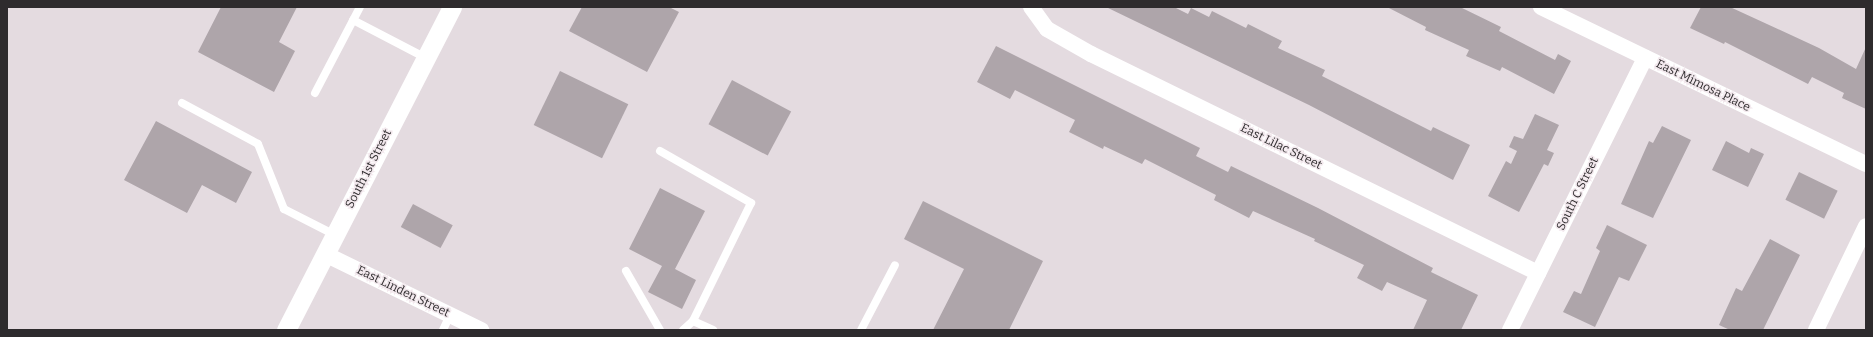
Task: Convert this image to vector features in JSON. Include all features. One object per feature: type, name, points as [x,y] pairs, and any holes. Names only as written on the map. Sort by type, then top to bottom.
[{"type":"street","name":"South 1st Street","points":[[286,330],[452,7]]},
{"type":"street","name":"East Mimosa Place","points":[[1541,7],[1866,164]]},
{"type":"street","name":"East Lilac Street","points":[[1032,9],[1047,29],[1091,54],[1538,273]]},
{"type":"street","name":"South C Street","points":[[1510,330],[1646,58]]},
{"type":"street","points":[[1816,330],[1866,226]]},
{"type":"street","name":"East Linden Street","points":[[325,254],[481,330]]},
{"type":"lane","points":[[315,94],[360,7]]},
{"type":"lane","points":[[353,20],[426,58]]},
{"type":"lane","points":[[182,103],[258,144],[284,209],[335,236]]},
{"type":"lane","points":[[660,150],[751,202],[693,321],[682,330]]},
{"type":"lane","points":[[861,330],[895,265]]},
{"type":"lane","points":[[626,271],[660,330]]},
{"type":"lane","points":[[443,330],[450,315]]},
{"type":"lane","points":[[693,321],[713,330]]},
{"type":"building","points":[[221,7],[297,7],[279,42],[295,51],[274,92],[198,52]]},
{"type":"building","points":[[582,7],[669,7],[679,12],[647,72],[569,31]]},
{"type":"building","points":[[1106,7],[1174,7],[1188,14],[1191,8],[1209,17],[1212,11],[1246,28],[1248,24],[1282,41],[1278,48],[1325,70],[1322,76],[1431,131],[1433,127],[1470,145],[1453,180],[1309,105]]},
{"type":"building","points":[[1387,7],[1460,7],[1501,27],[1499,31],[1555,60],[1558,54],[1571,61],[1554,94],[1502,67],[1500,71],[1466,56],[1469,50],[1425,30],[1426,27]]},
{"type":"building","points":[[1701,7],[1730,7],[1819,48],[1856,69],[1866,47],[1866,109],[1842,98],[1844,93],[1812,77],[1808,84],[1725,42],[1724,44],[1690,28]]},
{"type":"building","points":[[996,46],[1200,148],[1196,156],[1228,172],[1231,166],[1318,208],[1433,268],[1431,272],[1478,295],[1461,330],[1413,330],[1427,300],[1387,282],[1382,291],[1357,278],[1364,265],[1314,241],[1315,239],[1253,211],[1249,218],[1214,200],[1216,195],[1145,159],[1142,164],[1104,146],[1103,149],[1069,132],[1075,120],[1015,90],[1010,99],[977,82]]},
{"type":"building","points":[[560,71],[628,104],[602,158],[534,125]]},
{"type":"building","points":[[732,80],[791,111],[768,156],[709,124]]},
{"type":"building","points":[[1535,114],[1559,125],[1547,150],[1554,153],[1548,166],[1544,164],[1519,212],[1488,196],[1506,161],[1511,164],[1517,151],[1509,147],[1514,136],[1523,139]]},
{"type":"building","points":[[156,121],[252,172],[236,203],[202,185],[187,213],[124,180]]},
{"type":"building","points":[[1662,126],[1691,140],[1653,218],[1621,204],[1649,141],[1653,143]]},
{"type":"building","points":[[1726,141],[1749,153],[1751,148],[1764,154],[1748,187],[1712,170]]},
{"type":"building","points":[[1799,172],[1838,191],[1824,219],[1785,200]]},
{"type":"building","points":[[660,188],[705,211],[675,269],[696,280],[682,309],[648,292],[662,266],[629,249]]},
{"type":"building","points":[[923,201],[1043,261],[1009,330],[933,330],[964,269],[904,239]]},
{"type":"building","points":[[413,204],[453,225],[441,248],[401,227]]},
{"type":"building","points":[[1607,225],[1647,245],[1629,281],[1619,277],[1595,327],[1563,312],[1574,291],[1581,294],[1600,251],[1596,248]]},
{"type":"building","points":[[1770,239],[1800,255],[1763,330],[1730,330],[1719,325],[1736,288],[1742,291]]}]
